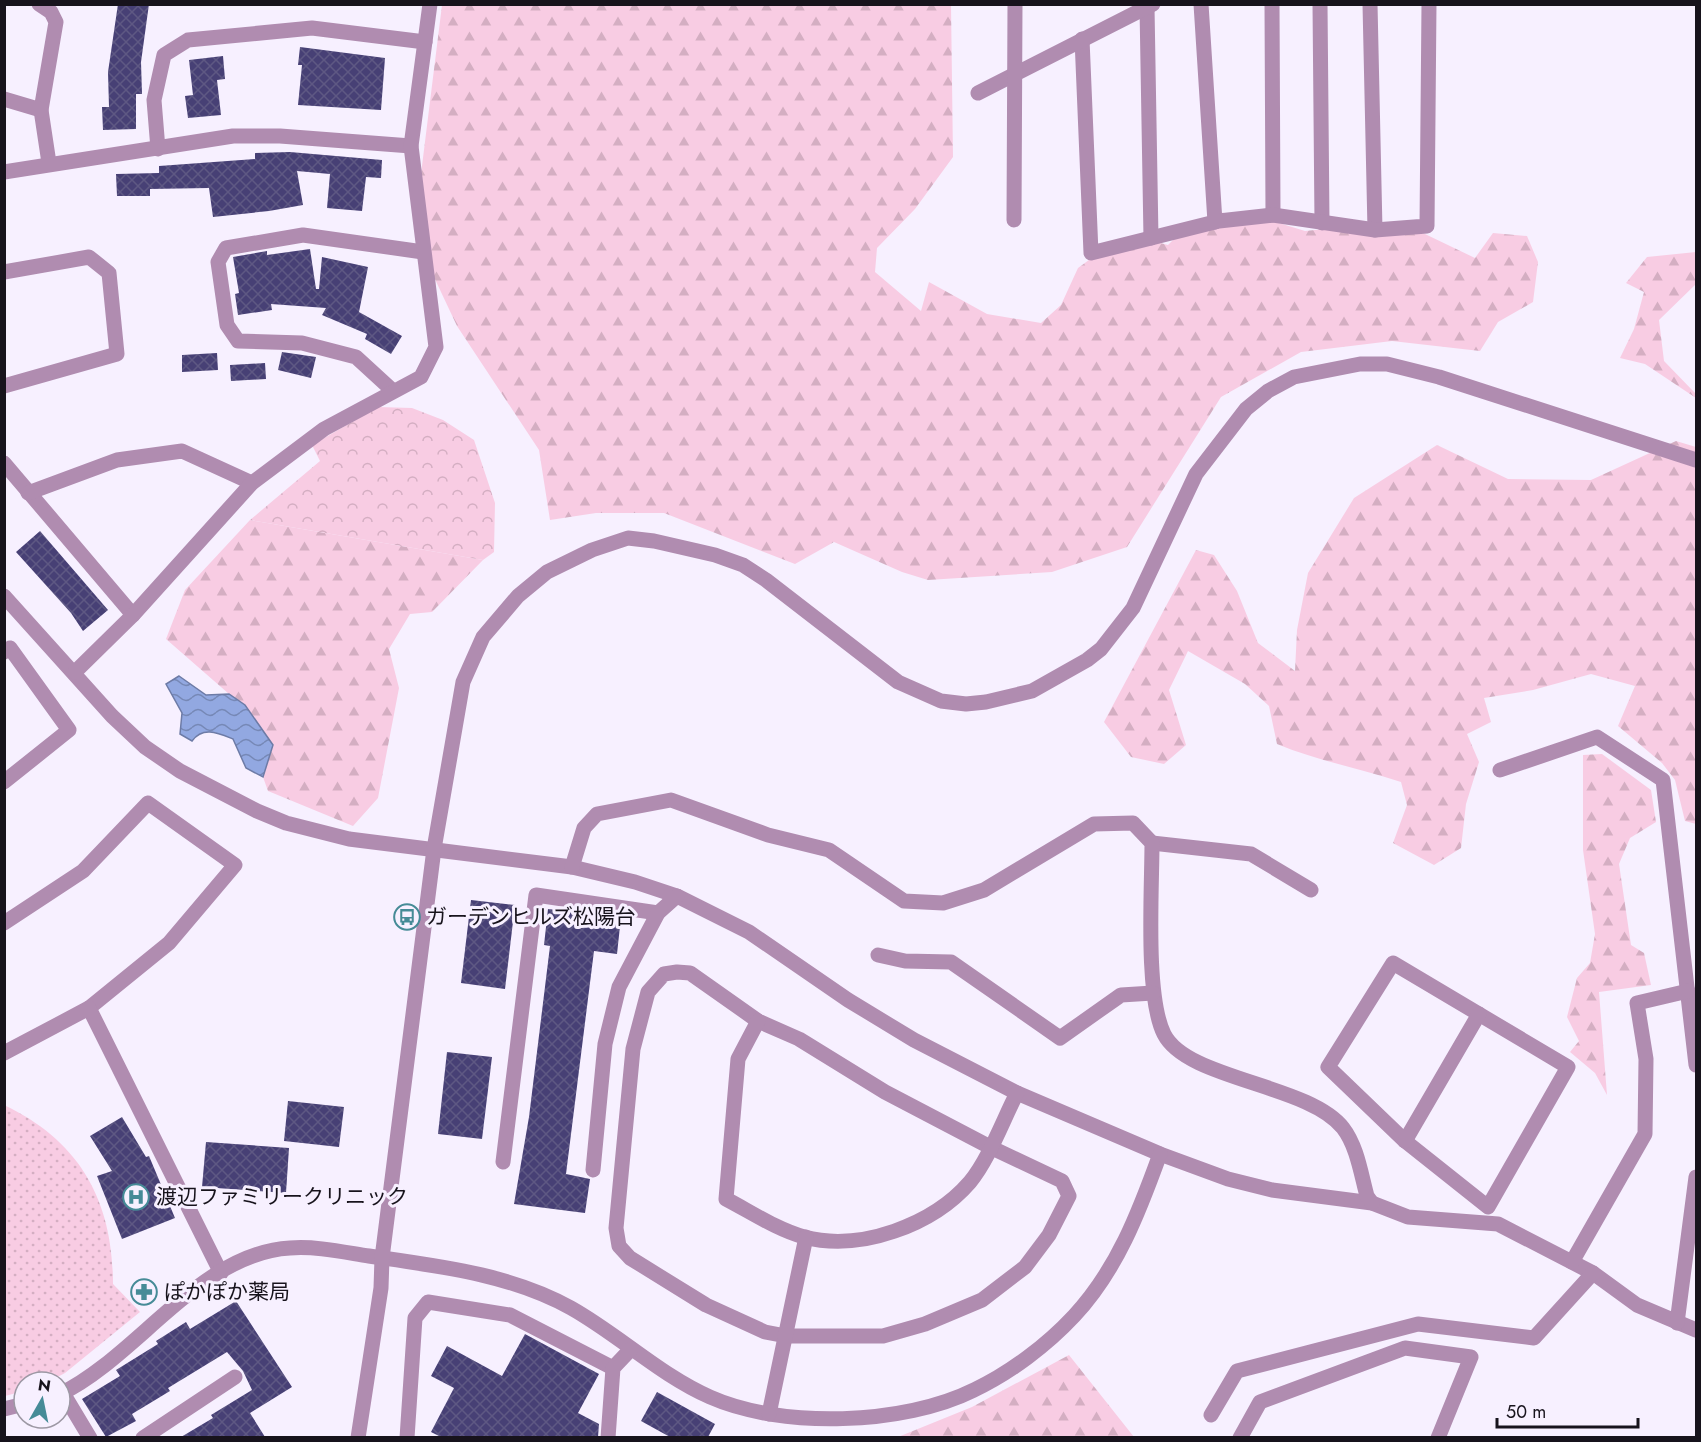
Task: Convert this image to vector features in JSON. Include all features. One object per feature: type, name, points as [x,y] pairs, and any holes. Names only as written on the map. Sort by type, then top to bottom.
[{"type":"street","points":[[39,4],[51,12],[56,22],[41,110],[49,163]]},
{"type":"street","points":[[75,672],[132,615],[252,483],[324,429],[392,390],[421,377],[436,347],[411,146],[430,4]]},
{"type":"street","points":[[1014,220],[1017,72],[1015,4]]},
{"type":"street","points":[[1202,4],[1215,222]]},
{"type":"street","points":[[1272,4],[1273,215]]},
{"type":"street","points":[[1320,4],[1323,223]]},
{"type":"street","points":[[1370,4],[1375,230]]},
{"type":"street","points":[[1082,39],[1090,253],[1215,222],[1273,215],[1375,230],[1427,226],[1429,4]]},
{"type":"street","points":[[978,93],[1150,6],[1151,238]]},
{"type":"street","points":[[158,149],[154,100],[164,56],[188,40],[312,28],[425,42]]},
{"type":"street","points":[[4,99],[41,110]]},
{"type":"street","points":[[4,172],[49,163],[158,149],[234,136],[280,136],[411,146]]},
{"type":"street","points":[[392,390],[356,357],[302,343],[238,341],[227,325],[218,262],[226,248],[303,235],[423,252]]},
{"type":"street","points":[[4,272],[88,257],[109,273],[117,354],[4,386]]},
{"type":"street","points":[[358,1437],[381,1288],[382,1258],[434,849],[463,682],[483,637],[518,597],[547,572],[592,550],[628,538],[682,546],[743,565],[898,682],[941,701],[966,704],[1011,698],[1032,691],[1087,660],[1101,649],[1133,608],[1196,474],[1246,409],[1268,391],[1294,377],[1360,364],[1387,364],[1439,377],[1696,460]]},
{"type":"street","points":[[28,493],[117,459],[182,451],[252,483]]},
{"type":"street","points":[[4,463],[132,615]]},
{"type":"street","points":[[4,596],[75,672],[112,716],[146,747],[215,792],[286,823],[349,839],[573,867],[635,882],[677,896],[749,932],[848,1000],[914,1040],[1017,1093],[1160,1154],[1228,1179],[1272,1190],[1372,1203],[1408,1217],[1498,1224],[1593,1273],[1637,1305],[1696,1330]]},
{"type":"street","points":[[4,652],[10,648],[69,730],[4,782]]},
{"type":"street","points":[[1500,770],[1597,737],[1663,780],[1696,1065]]},
{"type":"street","points":[[573,867],[584,828],[597,814],[671,800],[768,836],[829,850],[904,901],[943,903],[984,890],[1094,824],[1134,823],[1152,843],[1153,993],[1164,1034],[1182,1055],[1311,1105],[1341,1125],[1351,1139],[1367,1196],[1372,1203]]},
{"type":"street","points":[[4,923],[83,871],[148,803],[235,865],[170,943],[89,1008],[4,1053]]},
{"type":"street","points":[[1152,843],[1251,854],[1311,890]]},
{"type":"street","points":[[503,1162],[536,895],[658,913]]},
{"type":"street","points":[[593,1170],[605,1044],[619,987],[658,913],[677,896]]},
{"type":"street","points":[[878,955],[905,961],[951,962],[1060,1038],[1121,995],[1153,993]]},
{"type":"street","points":[[1488,1207],[1568,1067],[1392,963],[1328,1066],[1405,1142],[1488,1207],[1498,1224]]},
{"type":"street","points":[[690,973],[758,1021],[799,1039],[885,1092],[990,1147],[1062,1181],[1068,1196],[1049,1235],[1025,1267],[982,1300],[925,1324],[883,1336],[786,1336],[765,1332],[706,1305],[630,1258],[619,1246],[616,1228],[633,1049],[648,992],[664,974],[690,973]]},
{"type":"street","points":[[1572,1262],[1645,1134],[1646,1059],[1637,1003],[1688,991]]},
{"type":"street","points":[[89,1008],[221,1273]]},
{"type":"street","points":[[1405,1142],[1479,1014]]},
{"type":"street","points":[[758,1021],[738,1059],[726,1199],[787,1231],[806,1238],[844,1241],[882,1236],[927,1217],[970,1182],[1017,1093]]},
{"type":"street","points":[[72,1387],[127,1348],[176,1304],[246,1258],[288,1248],[313,1248],[492,1277],[531,1287],[574,1310],[631,1349],[710,1397],[770,1414],[824,1419],[871,1418],[935,1404],[974,1391],[1009,1368],[1062,1327],[1101,1281],[1126,1241],[1160,1154]]},
{"type":"street","points":[[1677,1323],[1696,1177]]},
{"type":"street","points":[[770,1414],[806,1238]]},
{"type":"street","points":[[1211,1415],[1237,1371],[1418,1324],[1534,1338],[1593,1273]]},
{"type":"street","points":[[407,1437],[415,1318],[428,1302],[510,1315],[613,1368]]},
{"type":"street","points":[[1240,1437],[1260,1402],[1405,1348],[1471,1357],[1438,1437]]},
{"type":"street","points":[[608,1437],[613,1368],[631,1349]]},
{"type":"street","points":[[143,1437],[235,1377]]},
{"type":"street","points":[[72,1409],[90,1437]]},
{"type":"green space","points":[[442,5],[951,5],[953,157],[915,209],[877,248],[875,272],[921,311],[929,282],[987,314],[1041,323],[1061,305],[1078,268],[1104,249],[1145,239],[1168,245],[1186,227],[1218,212],[1269,220],[1305,231],[1364,225],[1425,234],[1475,258],[1493,233],[1527,236],[1538,262],[1533,302],[1498,322],[1480,351],[1392,341],[1301,352],[1221,397],[1127,547],[1052,572],[928,580],[902,572],[834,542],[795,564],[664,513],[596,513],[550,520],[539,450],[457,326],[433,275],[419,190]]},
{"type":"green space","points":[[1696,252],[1696,284],[1659,320],[1664,361],[1696,394],[1696,398],[1645,364],[1620,358],[1634,329],[1644,292],[1626,283],[1647,257]]},
{"type":"green space","points":[[378,407],[412,408],[443,420],[474,440],[495,503],[494,552],[483,560],[250,520],[320,461],[312,445]]},
{"type":"green space","points":[[1676,441],[1696,447],[1696,824],[1685,821],[1675,780],[1662,763],[1618,726],[1635,686],[1591,674],[1533,690],[1484,698],[1491,722],[1467,734],[1479,762],[1466,804],[1461,848],[1434,865],[1393,843],[1407,805],[1401,782],[1277,744],[1269,706],[1245,684],[1188,651],[1169,690],[1186,745],[1164,764],[1131,757],[1104,722],[1196,550],[1214,555],[1237,591],[1258,643],[1295,671],[1297,630],[1308,573],[1354,498],[1437,445],[1508,479],[1591,480]]},
{"type":"green space","points":[[250,520],[483,560],[432,612],[410,614],[389,649],[399,688],[378,798],[353,826],[268,791],[263,777],[273,745],[245,705],[229,694],[166,639],[185,590]]},
{"type":"green space","points":[[1602,754],[1651,790],[1656,822],[1630,838],[1619,864],[1631,945],[1644,953],[1651,985],[1599,992],[1607,1095],[1595,1073],[1570,1052],[1579,1041],[1567,1017],[1577,978],[1590,963],[1595,934],[1583,850],[1583,755]]},
{"type":"green space","points":[[4,1105],[53,1136],[72,1156],[87,1177],[99,1200],[107,1226],[113,1284],[140,1312],[69,1370],[12,1370],[12,1394],[5,1396]]},
{"type":"green space","points":[[1069,1355],[1134,1437],[898,1437],[972,1407]]},
{"type":"water","points":[[179,676],[206,695],[229,694],[245,705],[273,745],[263,777],[246,768],[233,739],[206,732],[196,736],[192,741],[180,734],[182,713],[166,684]]},
{"type":"building","points":[[118,4],[149,4],[141,62],[142,94],[136,94],[136,129],[103,130],[102,107],[109,107],[108,72]]},
{"type":"building","points":[[300,47],[385,58],[381,110],[298,105],[302,65],[298,65]]},
{"type":"building","points":[[223,56],[225,79],[217,80],[221,115],[188,118],[185,96],[193,95],[189,60]]},
{"type":"building","points":[[290,152],[382,160],[381,178],[366,177],[362,211],[327,208],[330,174],[297,171],[303,205],[269,211],[213,217],[209,188],[150,189],[150,196],[117,196],[116,174],[159,173],[159,166],[255,159],[255,153]]},
{"type":"building","points":[[310,249],[316,289],[319,289],[322,257],[368,267],[359,312],[402,336],[391,354],[365,339],[367,334],[322,315],[326,308],[271,304],[272,310],[238,315],[235,294],[239,293],[233,257],[267,251],[267,255]]},
{"type":"building","points":[[282,352],[316,357],[311,378],[278,370]]},
{"type":"building","points":[[217,353],[218,370],[182,372],[182,355]]},
{"type":"building","points":[[265,363],[266,379],[231,381],[230,365]]},
{"type":"building","points":[[40,531],[108,610],[83,631],[71,613],[16,552]]},
{"type":"building","points":[[471,900],[515,905],[505,989],[461,983]]},
{"type":"building","points":[[548,909],[621,917],[617,954],[594,951],[566,1174],[590,1179],[585,1213],[514,1204],[529,1117],[550,946],[544,945]]},
{"type":"building","points":[[447,1052],[492,1057],[482,1139],[438,1134]]},
{"type":"building","points":[[288,1101],[344,1107],[339,1147],[284,1141]]},
{"type":"building","name":"渡辺ファミリークリニック","points":[[122,1117],[146,1157],[149,1156],[175,1218],[122,1239],[97,1176],[112,1171],[90,1136]]},
{"type":"building","points":[[206,1142],[289,1148],[286,1193],[202,1187]]},
{"type":"building","name":"ぽかぽか薬局","points":[[147,1280],[157,1295],[142,1304],[132,1290]]},
{"type":"building","points":[[236,1301],[292,1387],[250,1413],[265,1437],[181,1437],[213,1418],[211,1415],[252,1390],[243,1371],[227,1352],[168,1388],[170,1391],[132,1414],[136,1421],[106,1437],[82,1399],[120,1376],[116,1370],[158,1344],[156,1341],[186,1322],[190,1329]]},
{"type":"building","points":[[525,1334],[599,1374],[578,1413],[599,1424],[598,1437],[441,1437],[431,1432],[454,1388],[431,1376],[447,1346],[502,1376]]},
{"type":"building","points":[[657,1392],[715,1424],[708,1437],[670,1437],[641,1421]]},
{"type":"place","name":"ガーデンヒルズ松陽台","points":[[407,917]]},
{"type":"place","name":"渡辺ファミリークリニック","points":[[136,1197]]},
{"type":"place","name":"ぽかぽか薬局","points":[[144,1292]]}]
